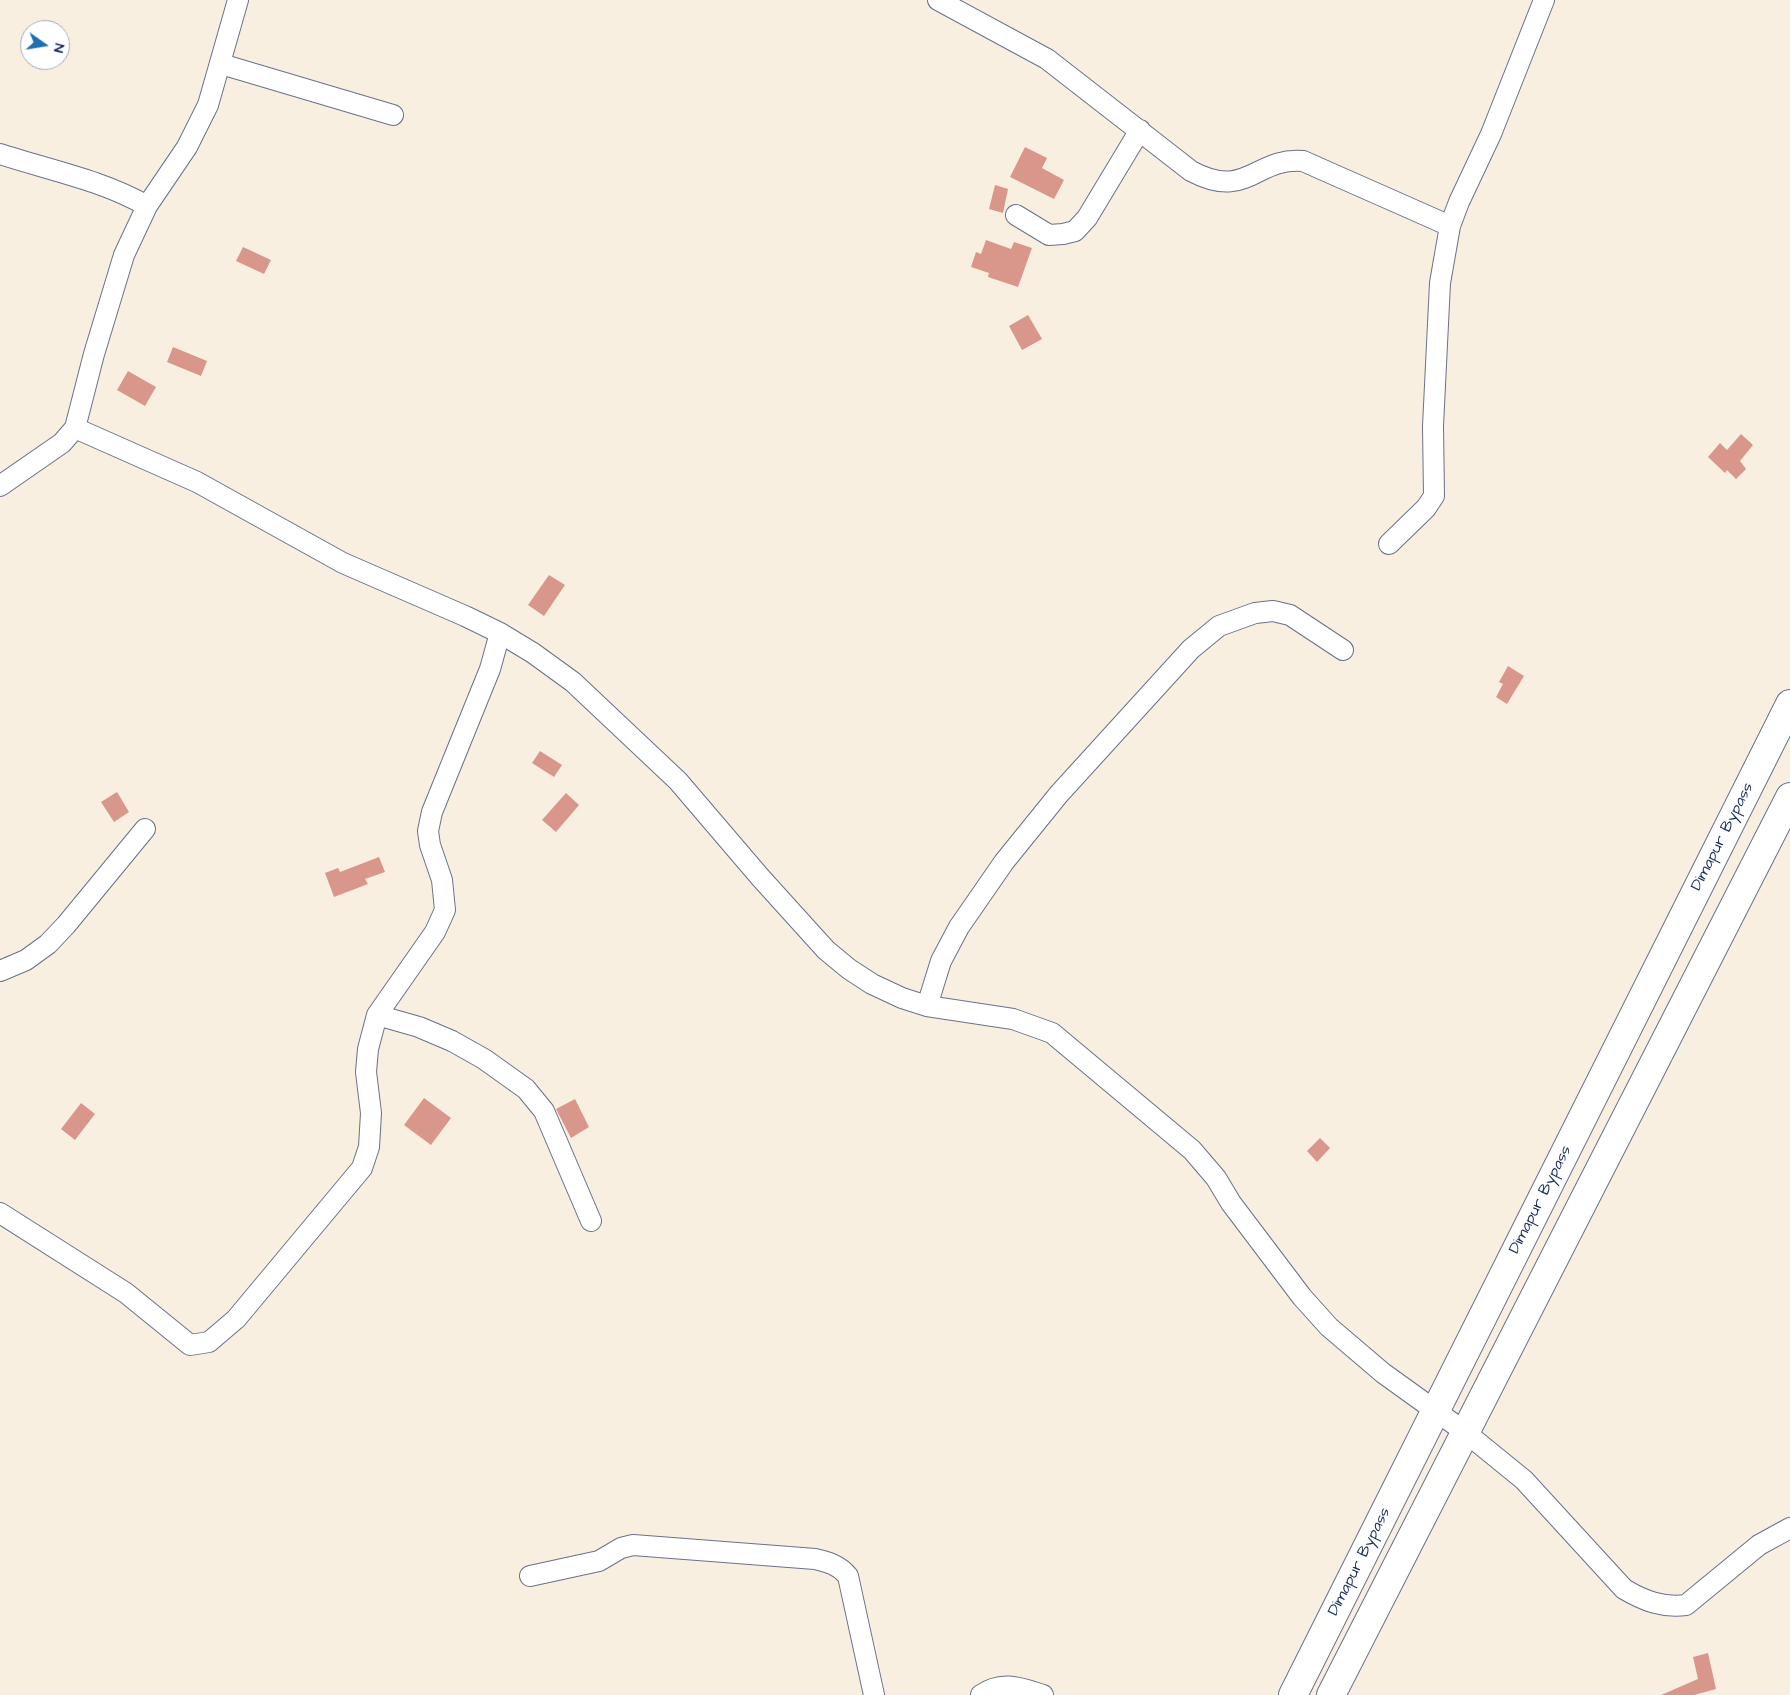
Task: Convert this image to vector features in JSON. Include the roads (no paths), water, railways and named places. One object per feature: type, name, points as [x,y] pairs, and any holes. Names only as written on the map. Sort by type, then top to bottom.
[{"type":"highway","name":"Dimapur Bypass","points":[[1293,1695],[1790,704]]},
{"type":"highway","points":[[1332,1695],[1464,1432],[1790,797]]},
{"type":"street","points":[[0,486],[62,443],[76,428],[94,354],[124,255],[147,206],[187,147],[208,105],[238,0]]},
{"type":"street","points":[[938,0],[1026,45],[1047,59],[1191,170],[1203,177],[1222,182],[1236,182],[1279,163],[1292,160],[1303,161],[1450,226]]},
{"type":"street","points":[[1389,544],[1426,508],[1434,496],[1433,426],[1440,283],[1450,226],[1459,202],[1491,134],[1544,0]]},
{"type":"street","points":[[221,64],[393,115]]},
{"type":"street","points":[[1016,215],[1050,234],[1063,234],[1075,230],[1087,218],[1140,130]]},
{"type":"street","points":[[0,154],[127,194],[147,206]]},
{"type":"street","points":[[76,428],[197,482],[342,563],[500,633],[573,682],[678,780],[760,877],[841,963],[872,984],[902,998],[927,1006],[1013,1018],[1052,1034],[1067,1045],[1192,1150],[1216,1178],[1231,1203],[1302,1297],[1329,1327],[1383,1373],[1464,1432],[1524,1480],[1624,1589],[1640,1599],[1654,1603],[1673,1606],[1686,1605],[1758,1545],[1790,1528]]},
{"type":"street","points":[[927,1006],[941,961],[958,927],[1004,862],[1059,794],[1191,649],[1219,626],[1255,613],[1273,611],[1290,615],[1343,650]]},
{"type":"street","points":[[0,1214],[126,1293],[190,1345],[209,1342],[236,1319],[362,1168],[369,1147],[371,1113],[366,1072],[368,1049],[376,1015],[444,915],[446,902],[442,880],[430,846],[428,831],[432,812],[486,678],[500,633]]},
{"type":"street","points":[[0,971],[26,960],[48,944],[66,925],[145,829]]},
{"type":"street","points":[[376,1015],[419,1027],[452,1041],[484,1059],[526,1089],[544,1111],[591,1222]]},
{"type":"street","points":[[530,1576],[599,1561],[621,1548],[633,1545],[815,1559],[828,1562],[838,1566],[848,1576],[874,1695]]},
{"type":"street","points":[[981,1695],[991,1689],[1015,1686],[1043,1695]]}]
